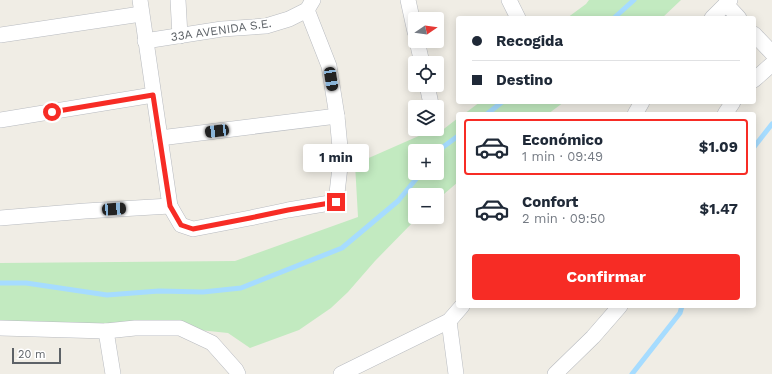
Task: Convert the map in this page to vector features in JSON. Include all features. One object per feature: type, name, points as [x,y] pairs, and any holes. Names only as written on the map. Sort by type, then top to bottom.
[{"type":"street","points":[[178,0],[180,36]]},
{"type":"street","points":[[408,0],[411,12]]},
{"type":"street","points":[[509,0],[517,16]]},
{"type":"street","points":[[714,16],[728,2],[738,16]]},
{"type":"street","points":[[0,34],[141,7],[170,206],[181,225],[193,229],[336,202],[341,158],[337,116],[329,66],[310,5]]},
{"type":"street","name":"33A AVENIDA S.E.","points":[[145,41],[222,29],[266,26],[289,19],[310,5]]},
{"type":"street","points":[[756,36],[772,53]]},
{"type":"street","points":[[756,78],[772,64]]},
{"type":"street","points":[[0,120],[153,95]]},
{"type":"street","points":[[160,138],[337,116]]},
{"type":"street","points":[[0,218],[170,206]]},
{"type":"street","points":[[341,374],[449,321],[460,308]]},
{"type":"street","points":[[555,374],[593,337],[618,308]]},
{"type":"street","points":[[449,321],[456,374]]},
{"type":"street","points":[[0,328],[106,331],[135,328],[180,328],[212,343],[238,374]]},
{"type":"street","points":[[106,331],[114,374]]},
{"type":"green space","points":[[589,0],[681,0],[664,16],[570,16]]},
{"type":"green space","points":[[477,104],[561,104],[551,112],[467,112]]},
{"type":"green space","points":[[456,120],[456,184],[444,194],[444,188],[408,188],[408,224],[411,224],[375,261],[348,292],[331,308],[299,330],[250,348],[228,333],[180,328],[0,328],[0,263],[235,261],[358,217],[355,164],[419,136],[444,136],[444,129]]},
{"type":"waterway","points":[[616,16],[634,0]]},
{"type":"waterway","points":[[490,112],[500,104]]},
{"type":"waterway","points":[[756,144],[772,124]]},
{"type":"waterway","points":[[444,146],[456,137]]},
{"type":"waterway","points":[[0,283],[26,283],[107,295],[159,291],[203,292],[241,288],[342,248],[398,201],[415,180]]},
{"type":"waterway","points":[[632,374],[680,313],[681,308]]},
{"type":"route","points":[[52,112],[153,95],[170,206],[181,225],[193,229],[336,202]]}]
